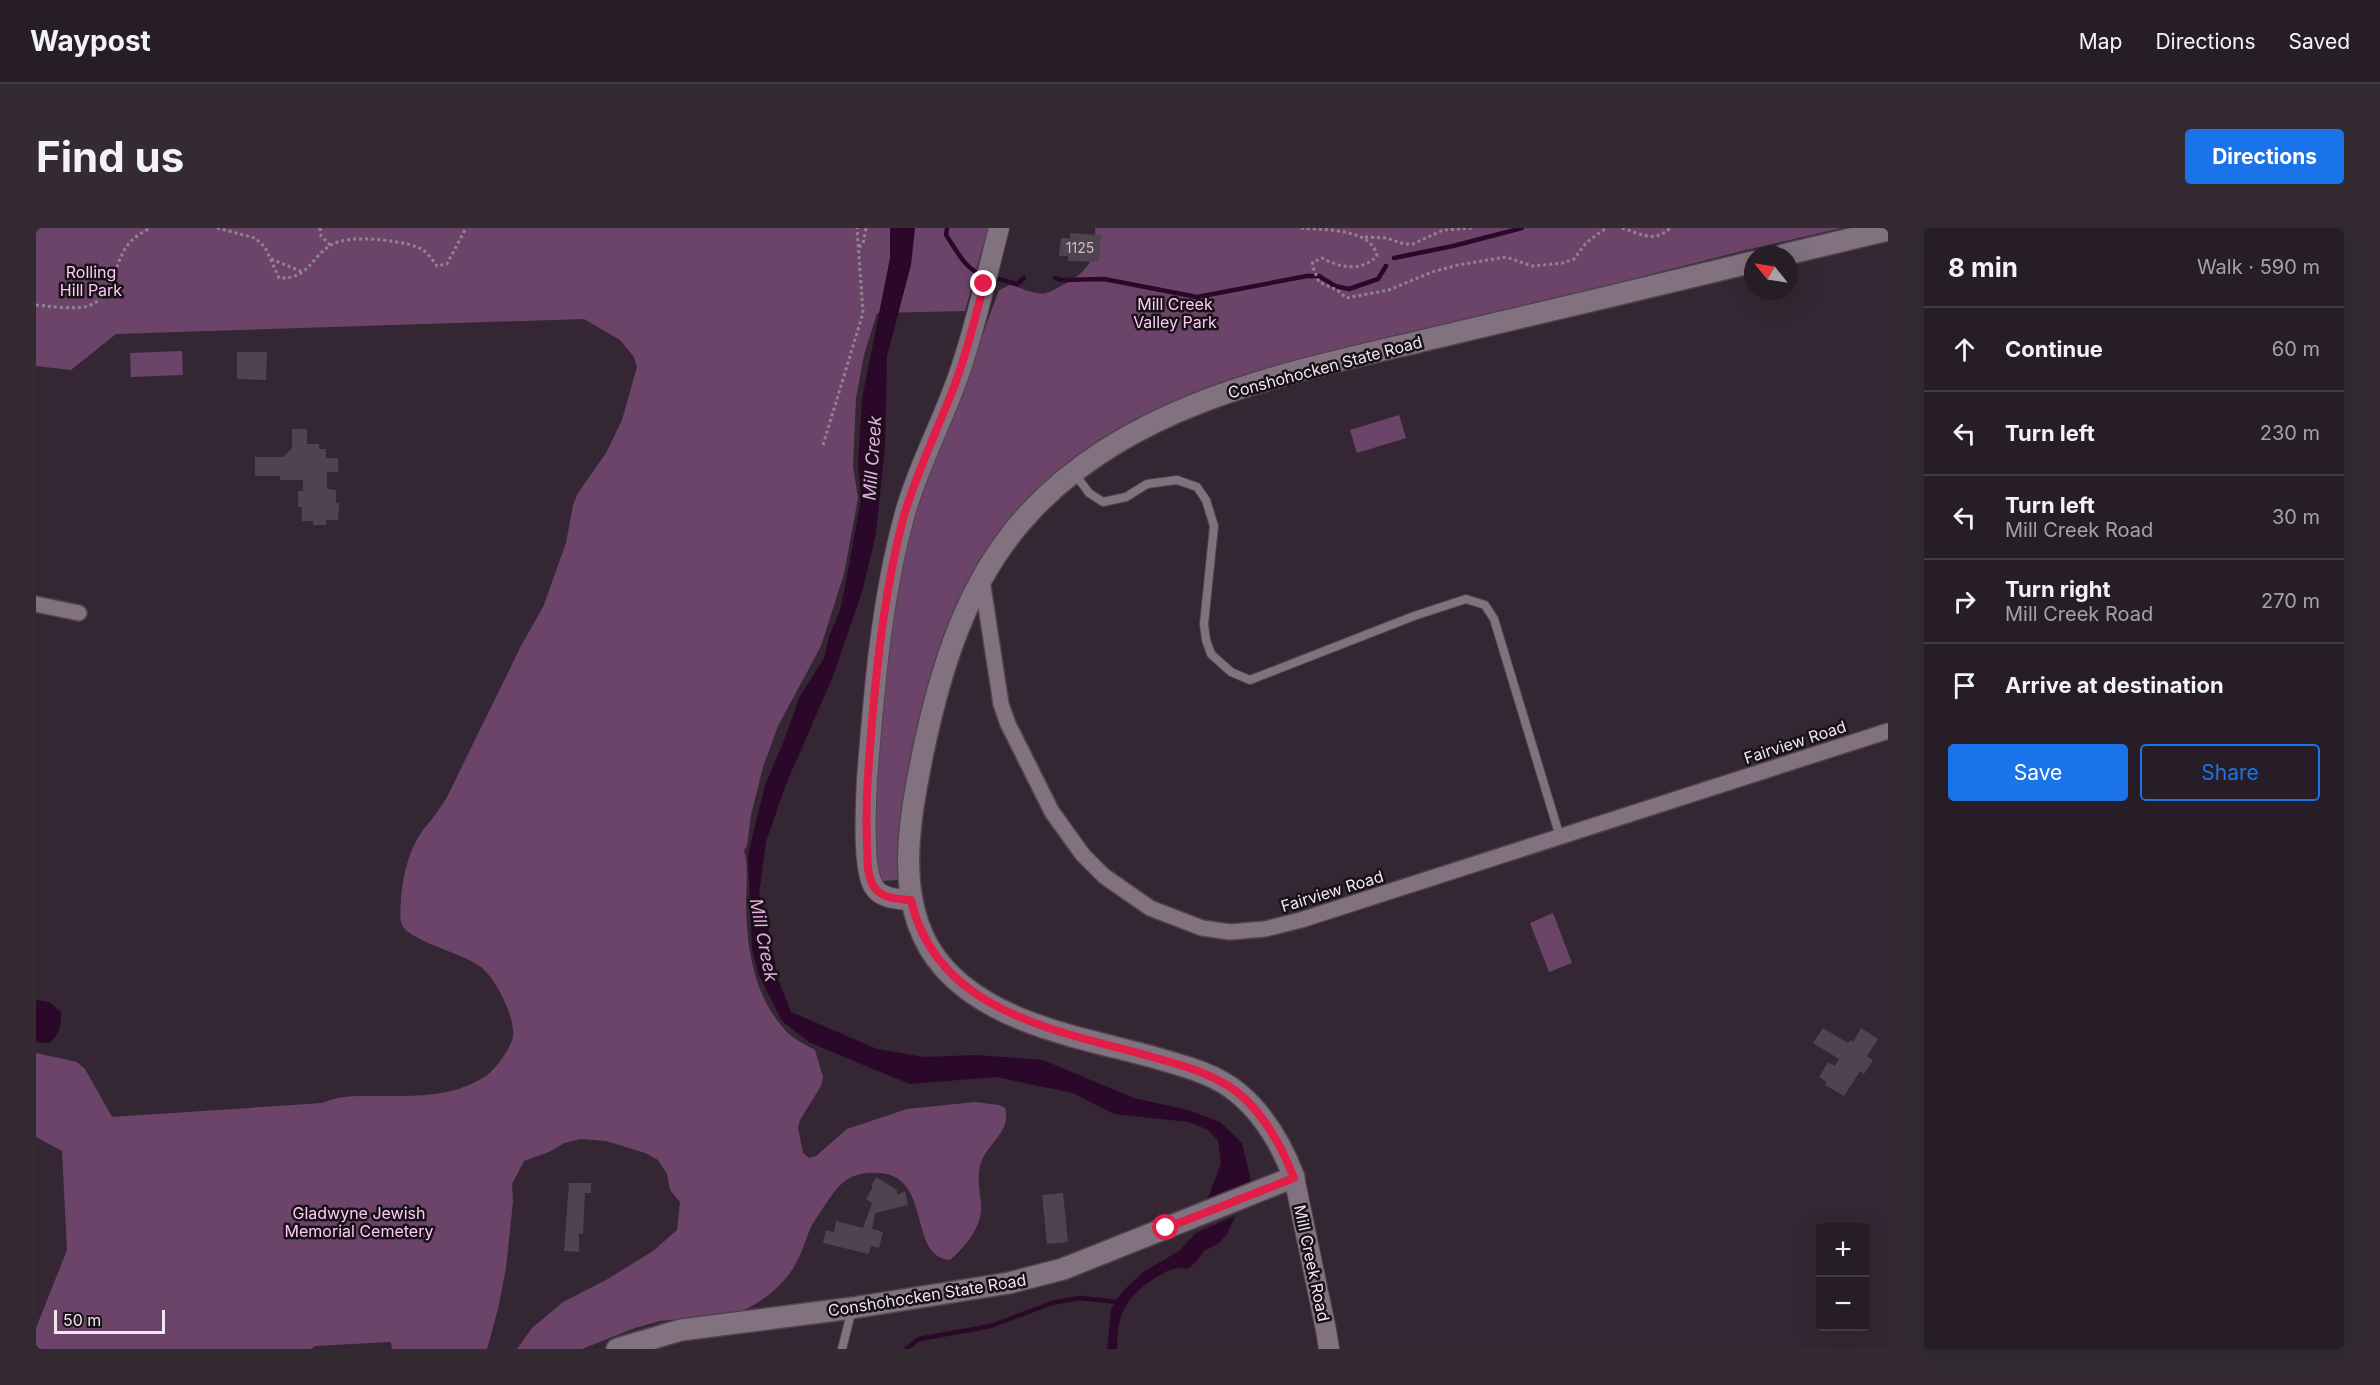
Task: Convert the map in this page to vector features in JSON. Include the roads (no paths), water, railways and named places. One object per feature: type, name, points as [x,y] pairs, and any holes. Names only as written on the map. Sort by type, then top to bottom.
[{"type":"main road","points":[[1798,251],[1888,230]]},
{"type":"main road","name":"Conshohocken State Road","points":[[617,1349],[681,1330],[852,1308],[1036,1277],[1294,1178],[1282,1148],[1263,1119],[1237,1092],[1223,1083],[1191,1068],[1028,1020],[1005,1011],[969,990],[948,973],[931,951],[915,919],[911,900],[910,828],[926,735],[954,639],[982,580],[1020,524],[1050,492],[1108,449],[1200,402],[1263,381],[1744,264]]},
{"type":"street","points":[[911,900],[894,898],[878,891],[873,886],[868,869],[866,799],[876,673],[885,603],[904,519],[925,454],[957,378],[999,228]]},
{"type":"street","name":"Fairview Road","points":[[982,580],[1001,704],[1018,746],[1052,812],[1083,855],[1112,882],[1150,908],[1202,928],[1230,932],[1265,929],[1301,920],[1888,731]]},
{"type":"street","points":[[36,604],[79,613]]},
{"type":"street","name":"Mill Creek Road","points":[[1294,1178],[1329,1349]]},
{"type":"lane","points":[[1074,473],[1089,493],[1103,502],[1126,497],[1146,484],[1177,480],[1197,487],[1206,500],[1214,526],[1204,624],[1206,640],[1211,654],[1231,672],[1251,680],[1414,616],[1466,599],[1485,605],[1494,619],[1560,837]]},
{"type":"lane","points":[[843,1349],[852,1308]]},
{"type":"water","name":"Mill Creek","points":[[890,228],[915,228],[911,265],[887,356],[885,445],[876,534],[862,592],[832,679],[786,784],[766,842],[759,894],[778,979],[791,1012],[877,1049],[924,1057],[977,1055],[1043,1060],[1134,1098],[1188,1110],[1220,1122],[1242,1143],[1251,1181],[1227,1234],[1219,1243],[1204,1251],[1187,1269],[1176,1268],[1166,1272],[1149,1282],[1132,1297],[1126,1305],[1119,1324],[1117,1349],[1107,1349],[1111,1309],[1122,1292],[1143,1272],[1179,1251],[1193,1236],[1221,1164],[1218,1140],[1208,1130],[1189,1122],[1114,1114],[1073,1093],[996,1077],[910,1084],[856,1062],[809,1042],[782,1021],[759,976],[752,949],[748,855],[765,785],[799,698],[824,658],[829,636],[840,610],[848,571],[861,499],[858,464],[862,399],[890,258]]},
{"type":"water","points":[[36,1000],[49,1002],[61,1012],[59,1029],[49,1043],[36,1042]]},
{"type":"waterway","points":[[947,228],[946,235],[961,258],[971,269],[983,275]]},
{"type":"waterway","points":[[1394,258],[1522,228]]},
{"type":"waterway","points":[[1055,278],[1060,280],[1104,279],[1197,297],[1307,276],[1319,276],[1335,286],[1349,289],[1378,279],[1386,266]]},
{"type":"waterway","points":[[991,277],[1017,284],[1024,278]]},
{"type":"waterway","points":[[906,1349],[919,1339],[991,1326],[1052,1303],[1080,1298],[1118,1302]]},
{"type":"park label","name":"Rolling Hill Park","points":[[91,281]]},
{"type":"park label","name":"Mill Creek Valley Park","points":[[1175,313]]},
{"type":"park label","name":"Gladwyne Jewish Memorial Cemetery","points":[[359,1222]]}]
